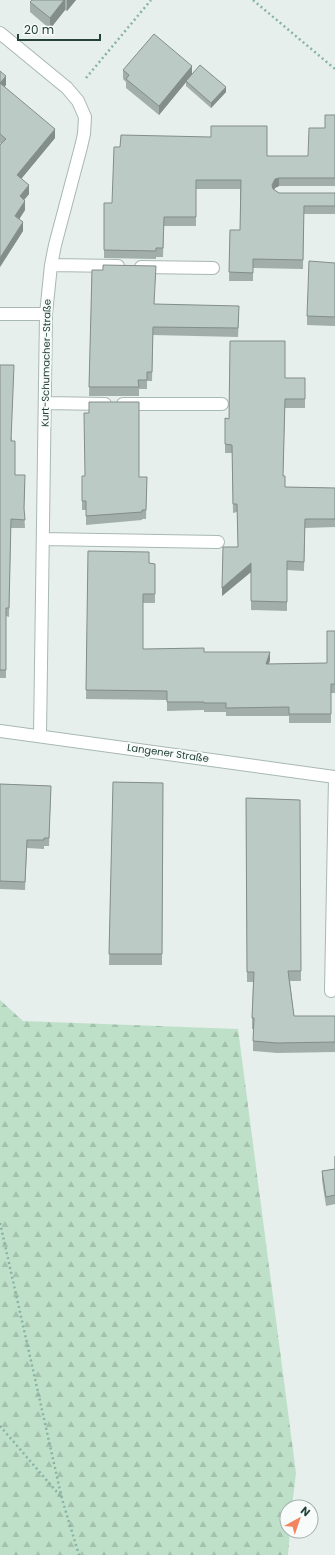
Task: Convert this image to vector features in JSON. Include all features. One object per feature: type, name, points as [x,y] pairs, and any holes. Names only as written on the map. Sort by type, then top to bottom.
[{"type":"street","name":"Kurt-Schumacher-Straße","points":[[0,32],[60,81],[82,107],[85,117],[84,134],[51,265],[46,314],[40,736]]},
{"type":"street","points":[[51,265],[213,268]]},
{"type":"street","points":[[0,314],[46,314]]},
{"type":"street","points":[[45,403],[222,404]]},
{"type":"street","points":[[43,539],[218,542]]},
{"type":"street","name":"Langener Straße","points":[[0,731],[335,777]]},
{"type":"street","points":[[331,991],[335,777]]},
{"type":"path","points":[[72,94],[151,0]]},
{"type":"path","points":[[252,0],[335,69]]},
{"type":"path","points":[[0,1223],[62,1499],[79,1555]]},
{"type":"path","points":[[0,1426],[62,1499]]},
{"type":"green space","points":[[0,1000],[23,1021],[238,1029],[296,1473],[293,1499],[279,1499],[279,1539],[289,1539],[288,1555],[0,1555]]},
{"type":"building","points":[[32,0],[64,0],[50,18],[30,2]]},
{"type":"building","points":[[154,34],[192,66],[159,106],[126,79],[129,75],[123,70]]},
{"type":"building","points":[[200,65],[226,87],[211,103],[186,81]]},
{"type":"building","points":[[0,71],[6,76],[0,83]]},
{"type":"building","points":[[0,83],[55,129],[17,175],[29,185],[20,196],[25,201],[15,216],[23,222],[0,258],[0,145],[6,139],[0,134]]},
{"type":"building","points":[[325,115],[335,115],[335,178],[279,178],[275,179],[272,185],[273,189],[279,193],[335,193],[335,206],[304,206],[303,260],[253,259],[253,273],[229,272],[230,230],[240,230],[241,180],[196,180],[196,217],[164,217],[163,248],[156,248],[156,251],[104,250],[104,203],[112,203],[114,147],[120,147],[121,135],[211,137],[211,126],[267,126],[267,156],[308,156],[309,128],[325,128]]},
{"type":"building","points":[[309,261],[335,263],[335,317],[307,316]]},
{"type":"building","points":[[103,265],[156,266],[154,304],[239,306],[238,328],[153,327],[152,372],[147,372],[147,380],[138,380],[139,387],[89,387],[92,270],[103,270]]},
{"type":"building","points":[[230,341],[285,341],[285,378],[305,378],[305,399],[285,399],[283,476],[285,476],[285,487],[335,488],[335,519],[305,519],[304,562],[287,561],[287,602],[251,601],[251,563],[222,588],[223,547],[238,547],[237,504],[233,504],[232,445],[225,444],[225,418],[229,419]]},
{"type":"building","points":[[0,365],[14,365],[11,441],[15,441],[15,475],[25,475],[25,520],[11,519],[9,608],[6,608],[6,670],[0,670]]},
{"type":"building","points":[[89,402],[139,402],[139,477],[147,477],[146,510],[142,510],[142,512],[86,516],[86,501],[82,501],[82,476],[85,476],[84,413],[89,413]]},
{"type":"building","points":[[88,551],[149,552],[149,563],[155,564],[155,594],[143,594],[143,649],[204,648],[204,652],[270,652],[266,664],[327,663],[327,631],[335,631],[335,684],[331,684],[331,714],[289,714],[289,707],[226,708],[226,703],[167,702],[167,691],[86,690]]},
{"type":"building","points":[[113,782],[163,783],[162,954],[109,954]]},
{"type":"building","points":[[0,784],[51,786],[49,838],[44,838],[44,840],[27,840],[25,882],[0,881]]},
{"type":"building","points":[[246,798],[300,800],[301,971],[288,971],[294,1016],[335,1016],[335,1042],[277,1043],[253,1041],[254,1018],[252,1018],[254,972],[247,972]]},
{"type":"building","points":[[335,1169],[335,1195],[326,1197],[322,1171]]}]
